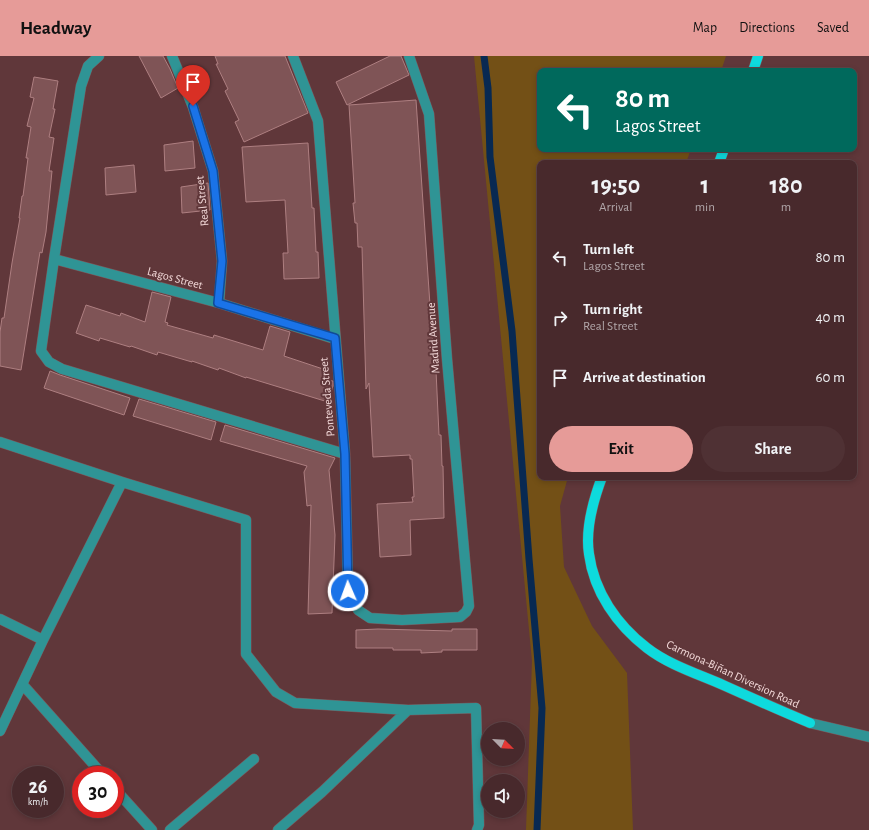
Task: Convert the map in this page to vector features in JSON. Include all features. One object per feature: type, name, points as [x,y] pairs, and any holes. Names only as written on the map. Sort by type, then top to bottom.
[{"type":"main road","points":[[754,68],[758,56]]},
{"type":"main road","name":"Carmona-Biñan Diversion Road","points":[[601,480],[591,512],[588,532],[588,553],[593,574],[601,593],[610,610],[622,624],[648,648],[680,667],[810,723]]},
{"type":"street","points":[[99,56],[88,66],[81,86],[54,260],[42,351],[49,362],[62,369],[345,454]]},
{"type":"street","name":"Real Street","points":[[172,56],[193,106],[213,171],[222,261],[218,303]]},
{"type":"street","name":"Ponteveda Street","points":[[293,56],[318,121],[345,454],[348,591],[358,610],[370,618],[402,620],[460,617]]},
{"type":"street","name":"Madrid Avenue","points":[[408,56],[429,114],[447,359],[469,606],[466,612],[460,617]]},
{"type":"street","name":"Lagos Street","points":[[54,260],[218,303],[335,338]]},
{"type":"street","points":[[0,442],[122,482],[246,520],[246,654],[276,692],[295,704],[408,710],[476,708],[479,825],[477,830]]},
{"type":"street","points":[[0,731],[43,640],[122,482]]},
{"type":"street","points":[[0,619],[43,640]]},
{"type":"street","points":[[23,685],[95,766]]},
{"type":"street","points":[[278,830],[322,792],[408,710]]},
{"type":"street","points":[[810,723],[869,736]]},
{"type":"street","points":[[170,830],[254,759]]},
{"type":"street","points":[[124,799],[152,830]]},
{"type":"shaded area","points":[[474,56],[726,56],[722,68],[537,68],[537,152],[690,152],[687,160],[537,160],[537,480],[567,480],[560,506],[564,567],[592,626],[627,673],[633,830],[526,830],[532,661]]},
{"type":"building","points":[[139,56],[163,56],[178,88],[161,98]]},
{"type":"building","points":[[215,56],[285,56],[308,113],[244,142],[235,122],[239,120],[225,91],[228,89],[216,64],[218,64]]},
{"type":"building","points":[[390,56],[401,56],[409,75],[347,105],[336,82]]},
{"type":"building","points":[[34,77],[58,81],[53,109],[55,109],[49,137],[54,138],[49,171],[52,171],[46,232],[42,253],[40,252],[21,370],[0,366],[0,332],[2,318],[4,318],[23,196],[28,158],[26,158],[31,127],[27,126],[34,98],[30,97]]},
{"type":"building","points":[[416,100],[433,349],[435,349],[439,435],[441,435],[444,518],[410,520],[411,555],[380,557],[377,504],[413,502],[412,459],[410,459],[410,455],[373,457],[369,383],[366,389],[362,247],[358,247],[357,223],[355,223],[353,203],[355,203],[349,105]]},
{"type":"building","points":[[193,141],[195,168],[165,171],[164,145]]},
{"type":"building","points":[[308,143],[312,208],[314,208],[319,278],[284,279],[283,253],[288,253],[285,200],[246,202],[242,147]]},
{"type":"building","points":[[134,165],[136,192],[106,195],[105,168]]},
{"type":"building","points":[[208,183],[210,210],[182,213],[181,187]]},
{"type":"building","points":[[152,292],[171,297],[165,322],[168,323],[167,325],[213,338],[214,335],[263,350],[270,326],[290,332],[284,356],[329,371],[326,380],[333,381],[333,386],[328,402],[246,378],[219,368],[218,370],[158,352],[157,355],[100,338],[99,341],[76,333],[86,305],[120,316],[121,313],[145,322]]},
{"type":"building","points":[[50,371],[130,398],[124,415],[44,388]]},
{"type":"building","points":[[139,399],[216,422],[211,440],[133,416]]},
{"type":"building","points":[[225,425],[335,458],[329,470],[335,535],[332,613],[308,614],[311,505],[307,506],[304,472],[307,466],[220,441]]},
{"type":"building","points":[[378,629],[452,631],[452,629],[477,629],[477,650],[442,650],[442,652],[421,653],[421,650],[356,648],[356,630]]},
{"type":"waterway","points":[[484,56],[488,88],[490,157],[512,331],[542,708],[537,830]]},
{"type":"route","points":[[193,106],[213,171],[222,261],[218,303],[335,338],[345,454],[348,591]]}]
